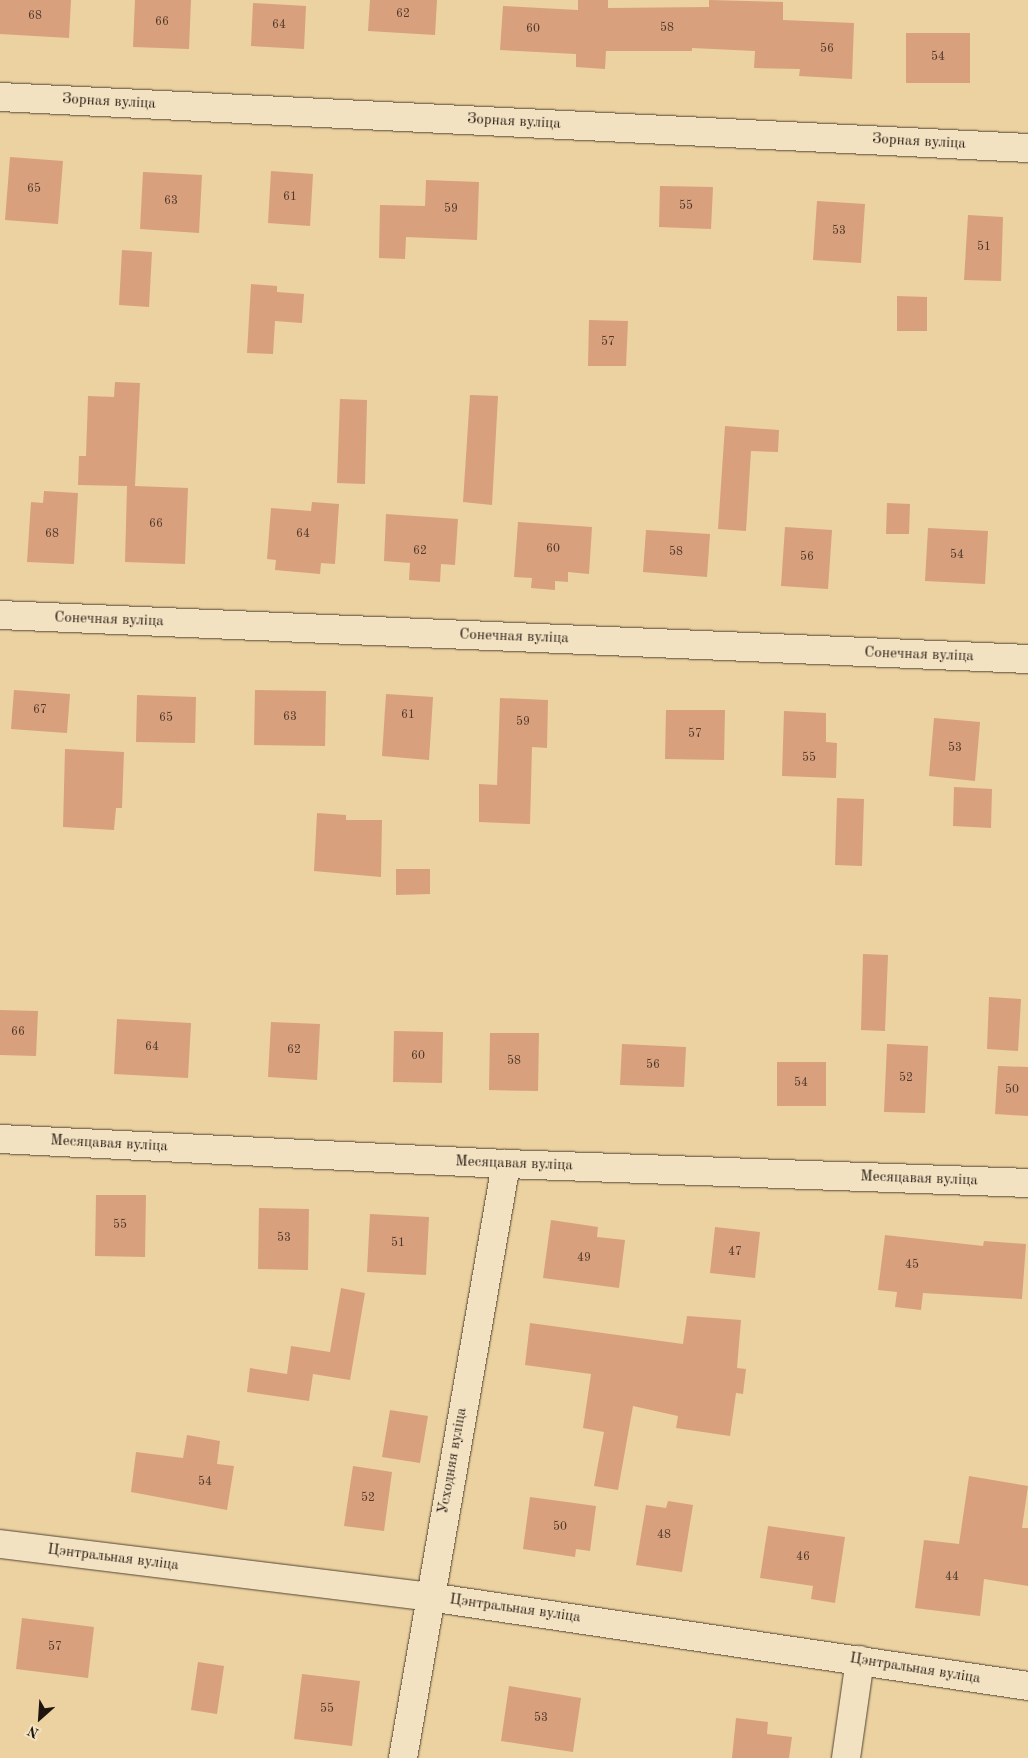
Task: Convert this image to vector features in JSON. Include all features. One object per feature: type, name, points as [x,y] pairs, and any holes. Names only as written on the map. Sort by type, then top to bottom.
[{"type":"street","name":"Зорная вуліца","points":[[0,97],[1028,148]]},
{"type":"street","name":"Сонечная вуліца","points":[[0,615],[1028,659]]},
{"type":"street","name":"Месяцавая вуліца","points":[[0,1139],[506,1164],[1028,1183]]},
{"type":"street","name":"Усходняя вуліца","points":[[403,1758],[429,1597],[506,1164]]},
{"type":"street","name":"Цэнтральная вуліца","points":[[0,1544],[429,1597],[1028,1686]]},
{"type":"street","points":[[846,1758],[860,1660]]},
{"type":"building","points":[[0,0],[71,0],[69,38],[0,34]]},
{"type":"building","points":[[135,0],[191,0],[189,49],[133,47]]},
{"type":"building","points":[[370,0],[437,0],[435,35],[368,31]]},
{"type":"building","points":[[578,0],[608,0],[608,8],[709,7],[709,0],[783,2],[783,20],[854,23],[852,79],[799,76],[800,69],[754,68],[755,51],[692,48],[692,51],[606,51],[605,69],[576,67],[576,54],[500,50],[503,6],[578,10]]},
{"type":"building","points":[[253,3],[306,6],[304,49],[251,46]]},
{"type":"building","points":[[906,33],[970,33],[970,83],[906,83]]},
{"type":"building","points":[[10,157],[63,161],[58,224],[5,220]]},
{"type":"building","points":[[271,171],[313,174],[310,226],[268,223]]},
{"type":"building","points":[[143,172],[202,175],[199,233],[140,229]]},
{"type":"building","points":[[426,180],[479,182],[477,240],[406,237],[405,259],[379,258],[380,205],[425,206]]},
{"type":"building","points":[[660,186],[713,187],[711,229],[659,227]]},
{"type":"building","points":[[817,201],[865,204],[861,263],[813,260]]},
{"type":"building","points":[[968,215],[1003,217],[1001,281],[964,280]]},
{"type":"building","points":[[122,250],[152,252],[149,307],[119,305]]},
{"type":"building","points":[[251,284],[277,286],[277,292],[304,294],[302,323],[275,321],[273,354],[247,353]]},
{"type":"building","points":[[897,296],[927,297],[927,331],[897,331]]},
{"type":"building","points":[[589,320],[628,321],[626,366],[588,366]]},
{"type":"building","points":[[115,382],[140,383],[135,486],[188,488],[185,564],[125,562],[127,486],[78,485],[79,456],[86,456],[88,396],[114,397]]},
{"type":"building","points":[[470,395],[498,396],[492,505],[463,502]]},
{"type":"building","points":[[340,399],[367,400],[365,484],[337,483]]},
{"type":"building","points":[[725,426],[779,430],[778,452],[751,451],[746,531],[718,529]]},
{"type":"building","points":[[44,491],[78,493],[74,564],[27,562],[31,502],[43,503]]},
{"type":"building","points":[[312,502],[339,504],[335,564],[321,563],[320,574],[275,570],[276,560],[267,559],[271,508],[311,511]]},
{"type":"building","points":[[887,503],[910,504],[909,534],[886,534]]},
{"type":"building","points":[[386,514],[458,519],[455,565],[441,564],[440,582],[409,580],[410,563],[384,561]]},
{"type":"building","points":[[518,522],[592,527],[589,574],[568,572],[568,582],[555,581],[555,590],[531,588],[532,578],[514,577]]},
{"type":"building","points":[[785,527],[832,530],[828,589],[781,586]]},
{"type":"building","points":[[928,528],[988,531],[985,584],[925,581]]},
{"type":"building","points":[[646,530],[710,534],[707,577],[643,572]]},
{"type":"building","points":[[14,690],[70,694],[67,733],[11,729]]},
{"type":"building","points":[[255,690],[326,691],[325,746],[254,745]]},
{"type":"building","points":[[386,694],[433,697],[429,760],[382,756]]},
{"type":"building","points":[[137,695],[196,697],[195,743],[136,742]]},
{"type":"building","points":[[500,698],[548,700],[547,748],[532,747],[530,824],[479,822],[479,784],[497,785]]},
{"type":"building","points":[[666,710],[725,710],[724,760],[665,759]]},
{"type":"building","points":[[784,711],[826,713],[826,742],[837,743],[836,778],[782,776]]},
{"type":"building","points":[[934,718],[980,722],[975,781],[929,776]]},
{"type":"building","points":[[65,749],[124,752],[122,808],[116,808],[114,830],[63,827]]},
{"type":"building","points":[[954,787],[992,789],[991,828],[953,826]]},
{"type":"building","points":[[837,798],[864,799],[862,866],[835,865]]},
{"type":"building","points":[[317,813],[346,815],[346,820],[382,820],[381,877],[314,871]]},
{"type":"building","points":[[396,869],[430,869],[430,894],[396,895]]},
{"type":"building","points":[[863,954],[888,955],[885,1031],[861,1030]]},
{"type":"building","points":[[989,997],[1021,999],[1018,1051],[987,1049]]},
{"type":"building","points":[[0,1010],[38,1011],[36,1056],[0,1055]]},
{"type":"building","points":[[117,1019],[191,1023],[188,1078],[114,1074]]},
{"type":"building","points":[[271,1022],[320,1024],[317,1080],[268,1077]]},
{"type":"building","points":[[394,1031],[443,1032],[442,1083],[393,1082]]},
{"type":"building","points":[[490,1033],[539,1033],[538,1091],[489,1090]]},
{"type":"building","points":[[622,1044],[686,1047],[684,1087],[620,1085]]},
{"type":"building","points":[[887,1044],[928,1046],[925,1113],[884,1112]]},
{"type":"building","points":[[777,1062],[826,1062],[826,1106],[777,1106]]},
{"type":"building","points":[[998,1066],[1028,1067],[1028,1116],[995,1114]]},
{"type":"building","points":[[96,1195],[146,1195],[145,1257],[95,1256]]},
{"type":"building","points":[[259,1208],[309,1209],[308,1270],[258,1269]]},
{"type":"building","points":[[370,1214],[429,1217],[426,1275],[367,1272]]},
{"type":"building","points":[[551,1220],[598,1227],[597,1237],[625,1240],[619,1288],[543,1278]]},
{"type":"building","points":[[715,1227],[760,1232],[755,1278],[710,1273]]},
{"type":"building","points":[[885,1235],[983,1246],[984,1241],[1026,1244],[1022,1299],[923,1293],[921,1310],[895,1307],[897,1292],[878,1290]]},
{"type":"building","points":[[341,1288],[365,1293],[350,1380],[313,1374],[309,1401],[247,1392],[250,1368],[287,1374],[291,1346],[330,1352]]},
{"type":"building","points":[[687,1316],[741,1320],[737,1368],[746,1369],[743,1394],[736,1393],[730,1436],[676,1428],[678,1416],[633,1406],[618,1490],[594,1486],[604,1432],[583,1428],[591,1374],[525,1365],[530,1323],[683,1344]]},
{"type":"building","points":[[390,1410],[428,1416],[420,1463],[382,1457]]},
{"type":"building","points":[[187,1435],[220,1441],[217,1464],[234,1466],[227,1510],[131,1492],[136,1452],[183,1458]]},
{"type":"building","points":[[353,1466],[392,1472],[384,1531],[344,1526]]},
{"type":"building","points":[[969,1476],[1028,1486],[1022,1528],[1028,1528],[1028,1586],[984,1579],[980,1616],[915,1608],[924,1540],[959,1544]]},
{"type":"building","points":[[530,1497],[596,1506],[590,1551],[576,1549],[575,1557],[523,1549]]},
{"type":"building","points":[[668,1501],[693,1505],[682,1572],[636,1565],[646,1505],[666,1508]]},
{"type":"building","points":[[768,1526],[845,1537],[835,1603],[811,1599],[813,1586],[760,1578]]},
{"type":"building","points":[[22,1618],[94,1627],[88,1678],[16,1669]]},
{"type":"building","points":[[198,1662],[224,1666],[217,1714],[191,1710]]},
{"type":"building","points":[[302,1674],[360,1681],[352,1746],[294,1739]]},
{"type":"building","points":[[509,1686],[581,1698],[573,1752],[501,1741]]},
{"type":"building","points":[[736,1718],[768,1722],[767,1734],[792,1737],[789,1758],[732,1758]]}]
